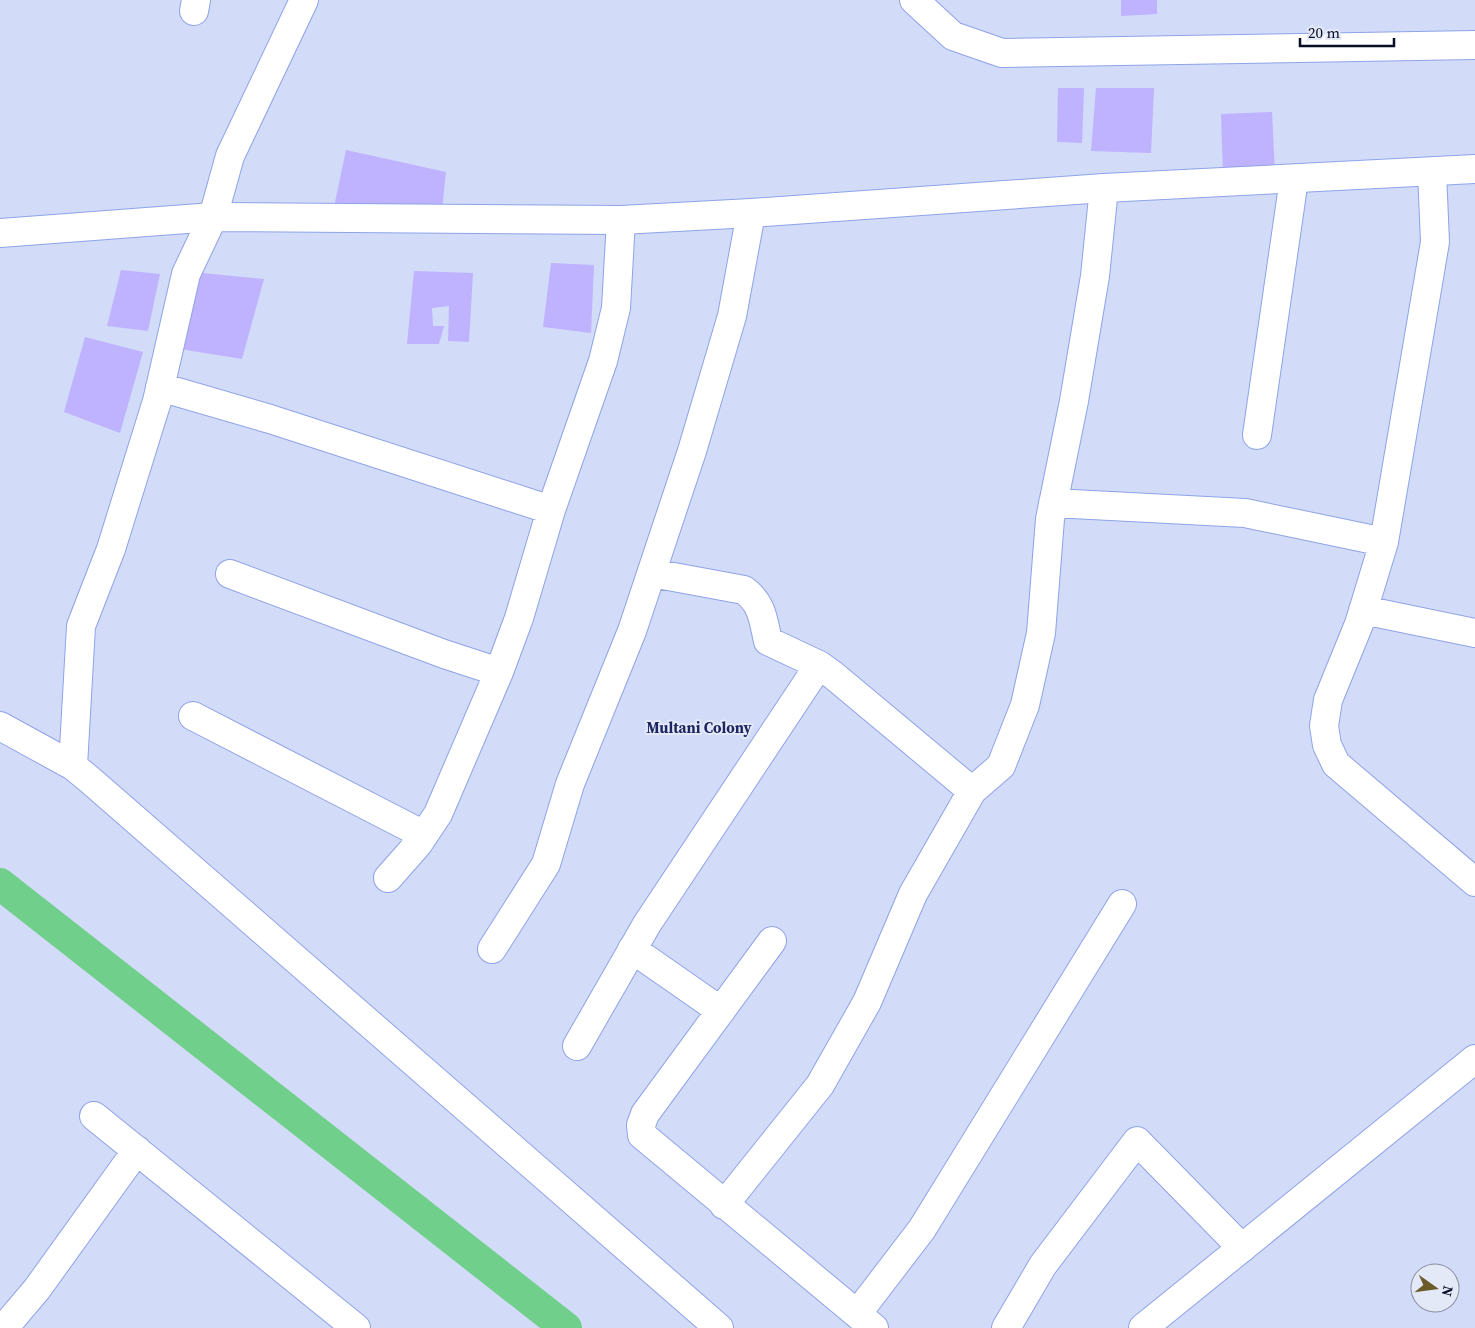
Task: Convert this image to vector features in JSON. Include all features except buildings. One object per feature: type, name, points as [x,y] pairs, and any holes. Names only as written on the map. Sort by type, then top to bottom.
[{"type":"street","points":[[73,766],[81,626],[111,549],[157,401],[186,274],[213,217],[230,156],[304,0]]},
{"type":"street","points":[[914,0],[953,36],[1002,53],[1475,45]]},
{"type":"street","points":[[0,233],[213,217],[622,220],[751,213],[1104,188],[1475,169]]},
{"type":"street","points":[[1432,172],[1435,242],[1384,542],[1363,610],[1328,700],[1324,726],[1328,745],[1336,764],[1475,882]]},
{"type":"street","points":[[1257,435],[1294,179]]},
{"type":"street","points":[[724,1205],[820,1085],[867,1002],[914,894],[972,791],[1001,766],[1025,705],[1041,633],[1050,519],[1074,401],[1095,276],[1104,188]]},
{"type":"street","points":[[492,949],[546,864],[570,784],[632,631],[692,451],[732,316],[751,213]]},
{"type":"street","points":[[388,878],[424,836],[438,814],[499,672],[519,618],[552,510],[602,361],[616,308],[622,220]]},
{"type":"street","points":[[160,388],[270,419],[552,510]]},
{"type":"street","points":[[1053,503],[1245,513],[1384,542]]},
{"type":"street","points":[[652,573],[744,590],[753,597],[760,607],[768,641],[819,665],[972,791]]},
{"type":"street","points":[[230,574],[435,651],[499,672]]},
{"type":"street","points":[[1363,610],[1475,633]]},
{"type":"street","points":[[577,1046],[647,924],[819,665]]},
{"type":"street","points":[[194,716],[424,836]]},
{"type":"street","points":[[0,726],[73,766],[719,1328]]},
{"type":"street","points":[[772,941],[645,1114],[641,1125],[642,1135],[865,1321],[1122,904]]},
{"type":"street","points":[[632,949],[721,1011]]},
{"type":"street","points":[[1143,1328],[1475,1059]]},
{"type":"street","points":[[94,1116],[356,1328]]},
{"type":"street","points":[[1006,1328],[1043,1265],[1137,1141],[1242,1248]]},
{"type":"street","points":[[4,1328],[37,1289],[136,1150]]},
{"type":"waterway","points":[[0,884],[566,1328]]},
{"type":"district","name":"Multani Colony","points":[[699,728]]}]
